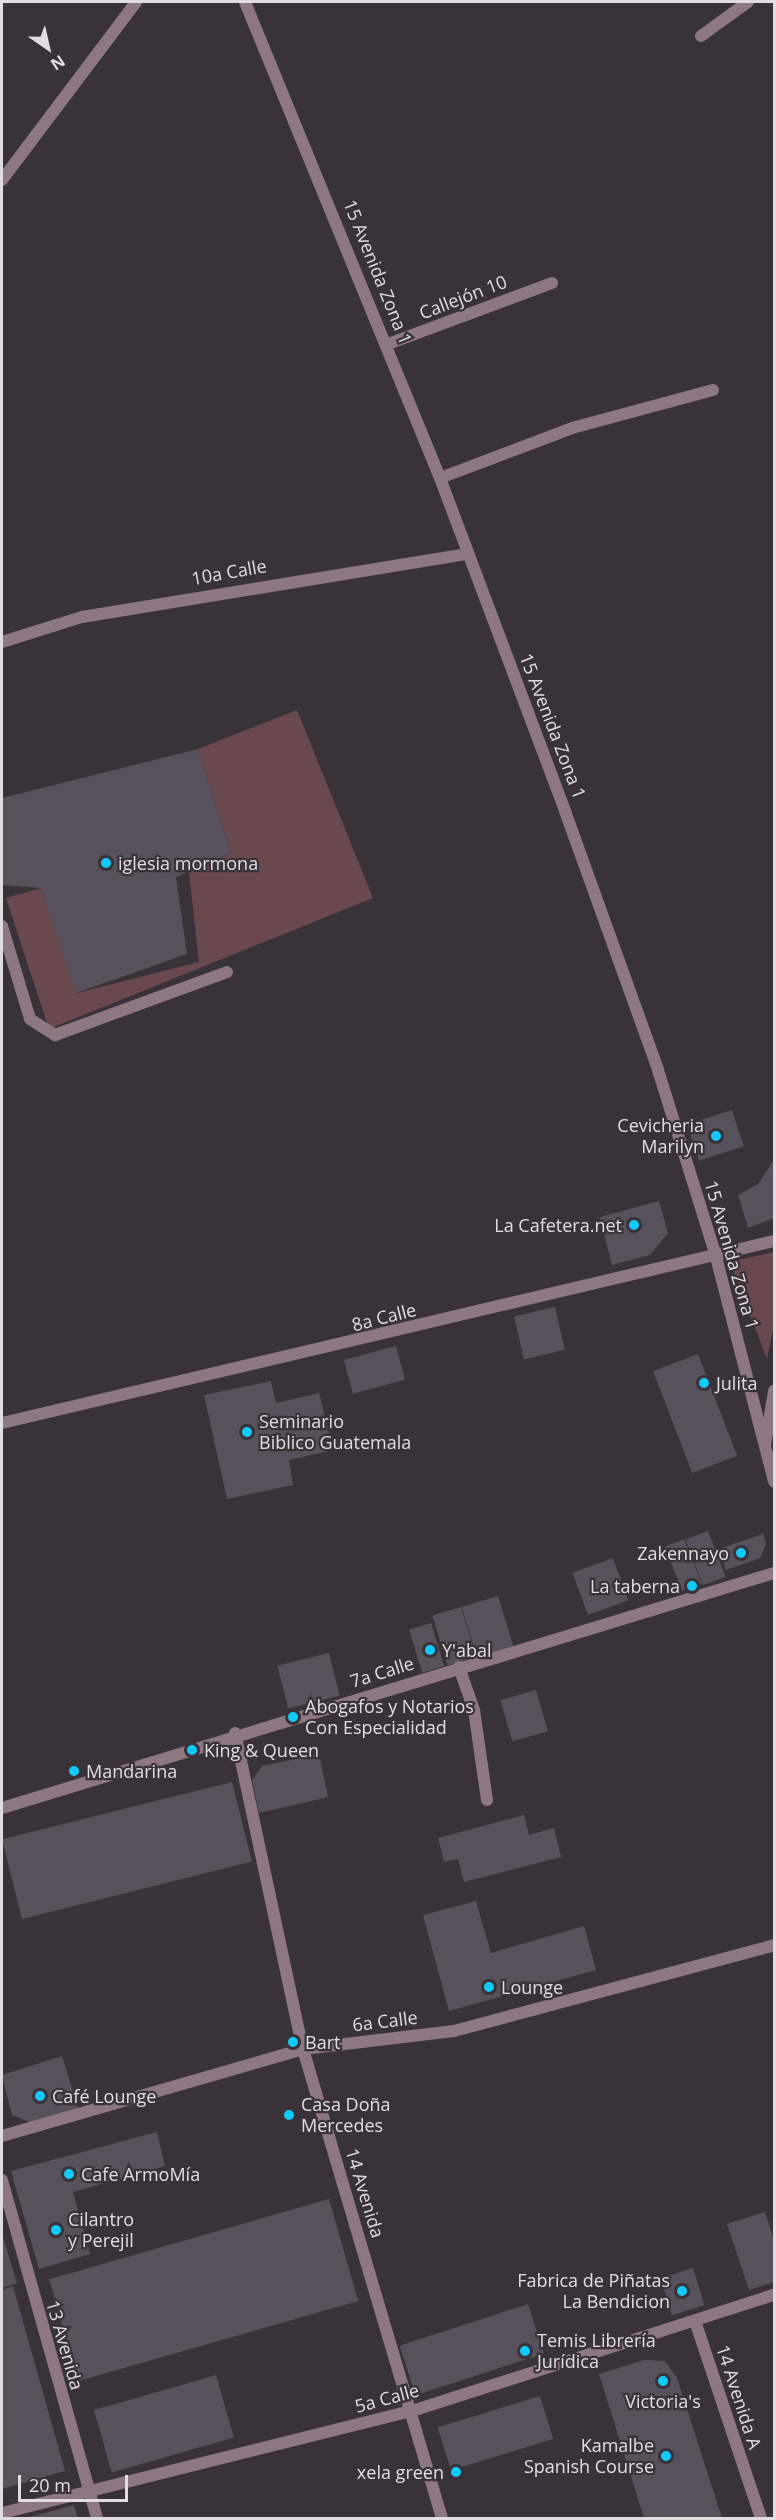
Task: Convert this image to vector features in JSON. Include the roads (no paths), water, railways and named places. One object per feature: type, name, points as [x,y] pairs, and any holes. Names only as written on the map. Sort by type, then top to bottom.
[{"type":"street","points":[[2,180],[136,2]]},
{"type":"street","name":"15 Avenida Zona 1","points":[[245,2],[388,344],[441,478],[466,554],[533,721],[658,1070],[715,1252],[774,1481]]},
{"type":"street","points":[[701,36],[748,2]]},
{"type":"street","name":"Callejón 10","points":[[388,344],[552,283]]},
{"type":"street","points":[[441,478],[572,428],[713,390]]},
{"type":"street","name":"10a Calle","points":[[2,642],[82,617],[466,554]]},
{"type":"street","points":[[2,926],[30,1019],[55,1035],[227,972]]},
{"type":"street","name":"8a Calle","points":[[2,1423],[315,1353],[715,1252],[774,1241]]},
{"type":"street","points":[[765,1445],[774,1391]]},
{"type":"street","name":"7a Calle","points":[[2,1808],[235,1733],[774,1573]]},
{"type":"street","points":[[459,1667],[474,1710],[487,1800]]},
{"type":"street","name":"14 Avenida","points":[[235,1733],[303,2049],[442,2518]]},
{"type":"street","name":"6a Calle","points":[[2,2136],[303,2049],[454,2031],[774,1945]]},
{"type":"street","name":"13 Avenida","points":[[2,2180],[97,2518]]},
{"type":"street","name":"5a Calle","points":[[2,2513],[90,2494],[411,2411],[774,2295]]},
{"type":"street","name":"14 Avenida A","points":[[695,2321],[761,2518]]},
{"type":"place","name":"iglesia mormona","points":[[106,863]]},
{"type":"place","name":"Cevicheria Marilyn","points":[[716,1136]]},
{"type":"place","name":"La Cafetera.net","points":[[634,1225]]},
{"type":"place","name":"Julita","points":[[704,1383]]},
{"type":"place","name":"Seminario Biblico Guatemala","points":[[247,1432]]},
{"type":"place","name":"Zakennayo","points":[[741,1553]]},
{"type":"place","name":"La taberna","points":[[692,1586]]},
{"type":"place","name":"Y'abal","points":[[430,1650]]},
{"type":"place","name":"Abogafos y Notarios Con Especialidad","points":[[293,1717]]},
{"type":"place","name":"King & Queen","points":[[192,1750]]},
{"type":"place","name":"Mandarina","points":[[74,1771]]},
{"type":"place","name":"Lounge","points":[[489,1987]]},
{"type":"place","name":"Bart","points":[[293,2042]]},
{"type":"place","name":"Café Lounge","points":[[40,2096]]},
{"type":"place","name":"Casa Doña Mercedes","points":[[289,2115]]},
{"type":"place","name":"Cafe ArmoMía","points":[[69,2174]]},
{"type":"place","name":"Cilantro y Perejil","points":[[56,2230]]},
{"type":"place","name":"Fabrica de Piñatas La Bendicion","points":[[682,2291]]},
{"type":"place","name":"Temis Librería Jurídica","points":[[525,2351]]},
{"type":"place","name":"Victoria's","points":[[663,2381]]},
{"type":"place","name":"Kamalbe Spanish Course","points":[[666,2456]]},
{"type":"place","name":"xela green","points":[[456,2472]]}]
